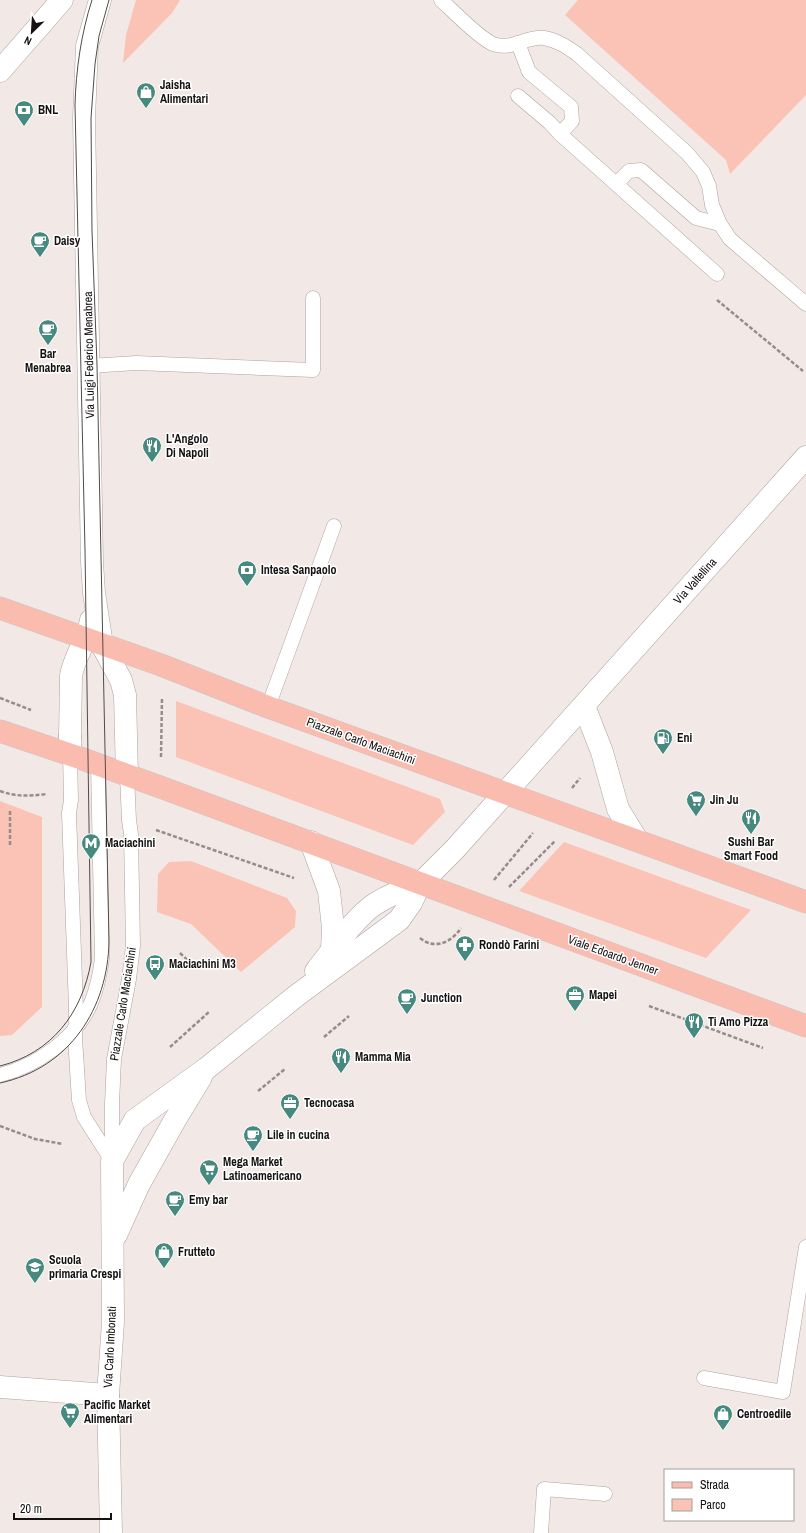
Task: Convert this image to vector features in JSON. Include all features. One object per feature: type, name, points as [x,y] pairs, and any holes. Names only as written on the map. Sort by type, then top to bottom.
[{"type":"main road","points":[[0,71],[62,0]]},
{"type":"main road","name":"Via Luigi Federico Menabrea","points":[[94,592],[84,118],[87,46],[100,0]]},
{"type":"main road","name":"Via Valtellina","points":[[505,794],[806,456]]},
{"type":"main road","name":"Piazzale Carlo Maciachini","points":[[94,592],[94,642],[120,680],[125,695],[127,776]]},
{"type":"main road","name":"Piazzale Carlo Maciachini","points":[[0,608],[161,665],[268,707],[505,794]]},
{"type":"main road","points":[[70,746],[72,667],[94,642]]},
{"type":"main road","points":[[584,706],[602,752],[618,809],[637,840]]},
{"type":"main road","points":[[0,731],[70,746],[98,764],[127,776],[311,842],[420,884]]},
{"type":"main road","points":[[112,1161],[135,1120],[207,1068],[296,996],[399,920],[411,903],[420,884],[455,849],[505,794],[637,840],[806,902]]},
{"type":"main road","points":[[311,842],[328,892],[333,928],[332,951]]},
{"type":"main road","points":[[296,996],[362,915],[374,904],[396,892],[420,884]]},
{"type":"main road","name":"Viale Edoardo Jenner","points":[[420,884],[806,1026]]},
{"type":"main road","points":[[113,1241],[139,1184],[175,1120],[207,1068]]},
{"type":"main road","name":"Via Carlo Imbonati","points":[[111,1533],[108,1395],[113,1322],[112,1161]]},
{"type":"main road","points":[[0,1387],[108,1395]]},
{"type":"lane","points":[[441,0],[484,38],[493,44],[510,46],[533,39],[544,38],[561,43],[577,54],[691,158],[703,172],[709,186],[712,204],[720,224],[730,239],[806,304]]},
{"type":"lane","points":[[518,43],[529,72],[571,107],[572,121],[560,134]]},
{"type":"lane","points":[[518,96],[550,123],[560,134],[717,274]]},
{"type":"lane","points":[[616,184],[629,171],[641,170],[696,218],[720,224]]},
{"type":"lane","points":[[89,366],[136,363],[313,370],[313,298]]},
{"type":"lane","points":[[268,707],[334,526]]},
{"type":"lane","points":[[70,746],[70,813],[79,1100],[84,1117],[112,1161]]},
{"type":"lane","points":[[0,1075],[15,1071],[50,1053],[76,1028],[91,1005],[99,981],[102,959],[98,764]]},
{"type":"lane","name":"Piazzale Carlo Maciachini","points":[[112,1161],[114,1059],[129,979],[133,946],[131,834],[127,776]]},
{"type":"lane","points":[[704,1378],[783,1392],[806,1247]]},
{"type":"lane","points":[[540,1533],[544,1489],[605,1494]]},
{"type":"path","points":[[717,300],[803,371]]},
{"type":"path","points":[[0,698],[32,710]]},
{"type":"path","points":[[161,757],[162,698]]},
{"type":"path","points":[[426,943],[436,945],[448,942],[460,930],[474,904],[602,752]]},
{"type":"path","points":[[0,791],[28,796],[50,794]]},
{"type":"path","points":[[10,811],[10,845]]},
{"type":"path","points":[[154,830],[298,880]]},
{"type":"path","points":[[504,892],[557,839]]},
{"type":"path","points":[[180,953],[196,968]]},
{"type":"path","points":[[649,1006],[763,1048]]},
{"type":"path","points":[[170,1047],[209,1012]]},
{"type":"path","points":[[324,1036],[349,1016]]},
{"type":"path","points":[[258,1091],[285,1069]]},
{"type":"path","points":[[0,1126],[35,1139],[63,1144]]},
{"type":"green space","points":[[136,0],[180,0],[172,13],[123,63],[126,35]]},
{"type":"green space","points":[[578,0],[806,0],[806,95],[730,174],[726,160],[565,15]]},
{"type":"green space","points":[[176,701],[440,799],[445,812],[413,845],[176,757]]},
{"type":"green space","points":[[0,801],[42,817],[42,1007],[12,1035],[0,1036]]},
{"type":"green space","points":[[564,842],[751,910],[706,958],[519,891]]},
{"type":"green space","points":[[191,861],[287,898],[296,911],[295,927],[241,972],[191,924],[157,912],[158,874],[169,862]]},
{"type":"tram line","points":[[0,1066],[18,1060],[35,1051],[49,1041],[62,1028],[72,1014],[80,998],[87,981],[91,962],[85,550],[75,105],[80,52],[92,0]]},
{"type":"tram line","points":[[0,1083],[25,1075],[46,1064],[65,1049],[80,1032],[93,1011],[107,966],[109,941],[97,365],[92,231],[91,118],[95,64],[99,36],[109,0]]},
{"type":"place","name":"Jaisha Alimentari","points":[[146,109]]},
{"type":"place","name":"BNL","points":[[24,127]]},
{"type":"place","name":"Daisy","points":[[40,258]]},
{"type":"place","name":"Bar Menabrea","points":[[48,346]]},
{"type":"place","name":"L'Angolo Di Napoli","points":[[152,463]]},
{"type":"place","name":"Intesa Sanpaolo","points":[[247,587]]},
{"type":"place","name":"Eni","points":[[663,755]]},
{"type":"place","name":"Jin Ju","points":[[696,817]]},
{"type":"place","name":"Sushi Bar Smart Food","points":[[751,835]]},
{"type":"place","name":"Maciachini","points":[[91,860]]},
{"type":"place","name":"Rondò Farini","points":[[465,962]]},
{"type":"place","name":"Maciachini M3","points":[[155,981]]},
{"type":"place","name":"Mapei","points":[[575,1012]]},
{"type":"place","name":"Junction","points":[[407,1015]]},
{"type":"place","name":"Ti Amo Pizza","points":[[694,1039]]},
{"type":"place","name":"Mamma Mia","points":[[341,1074]]},
{"type":"place","name":"Tecnocasa","points":[[290,1120]]},
{"type":"place","name":"Lile in cucina","points":[[253,1152]]},
{"type":"place","name":"Mega Market Latinoamericano","points":[[209,1186]]},
{"type":"place","name":"Emy bar","points":[[175,1217]]},
{"type":"place","name":"Frutteto","points":[[164,1269]]},
{"type":"place","name":"Scuola primaria Crespi","points":[[35,1284]]},
{"type":"place","name":"Pacific Market Alimentari","points":[[70,1429]]},
{"type":"place","name":"Centroedile","points":[[723,1431]]}]
